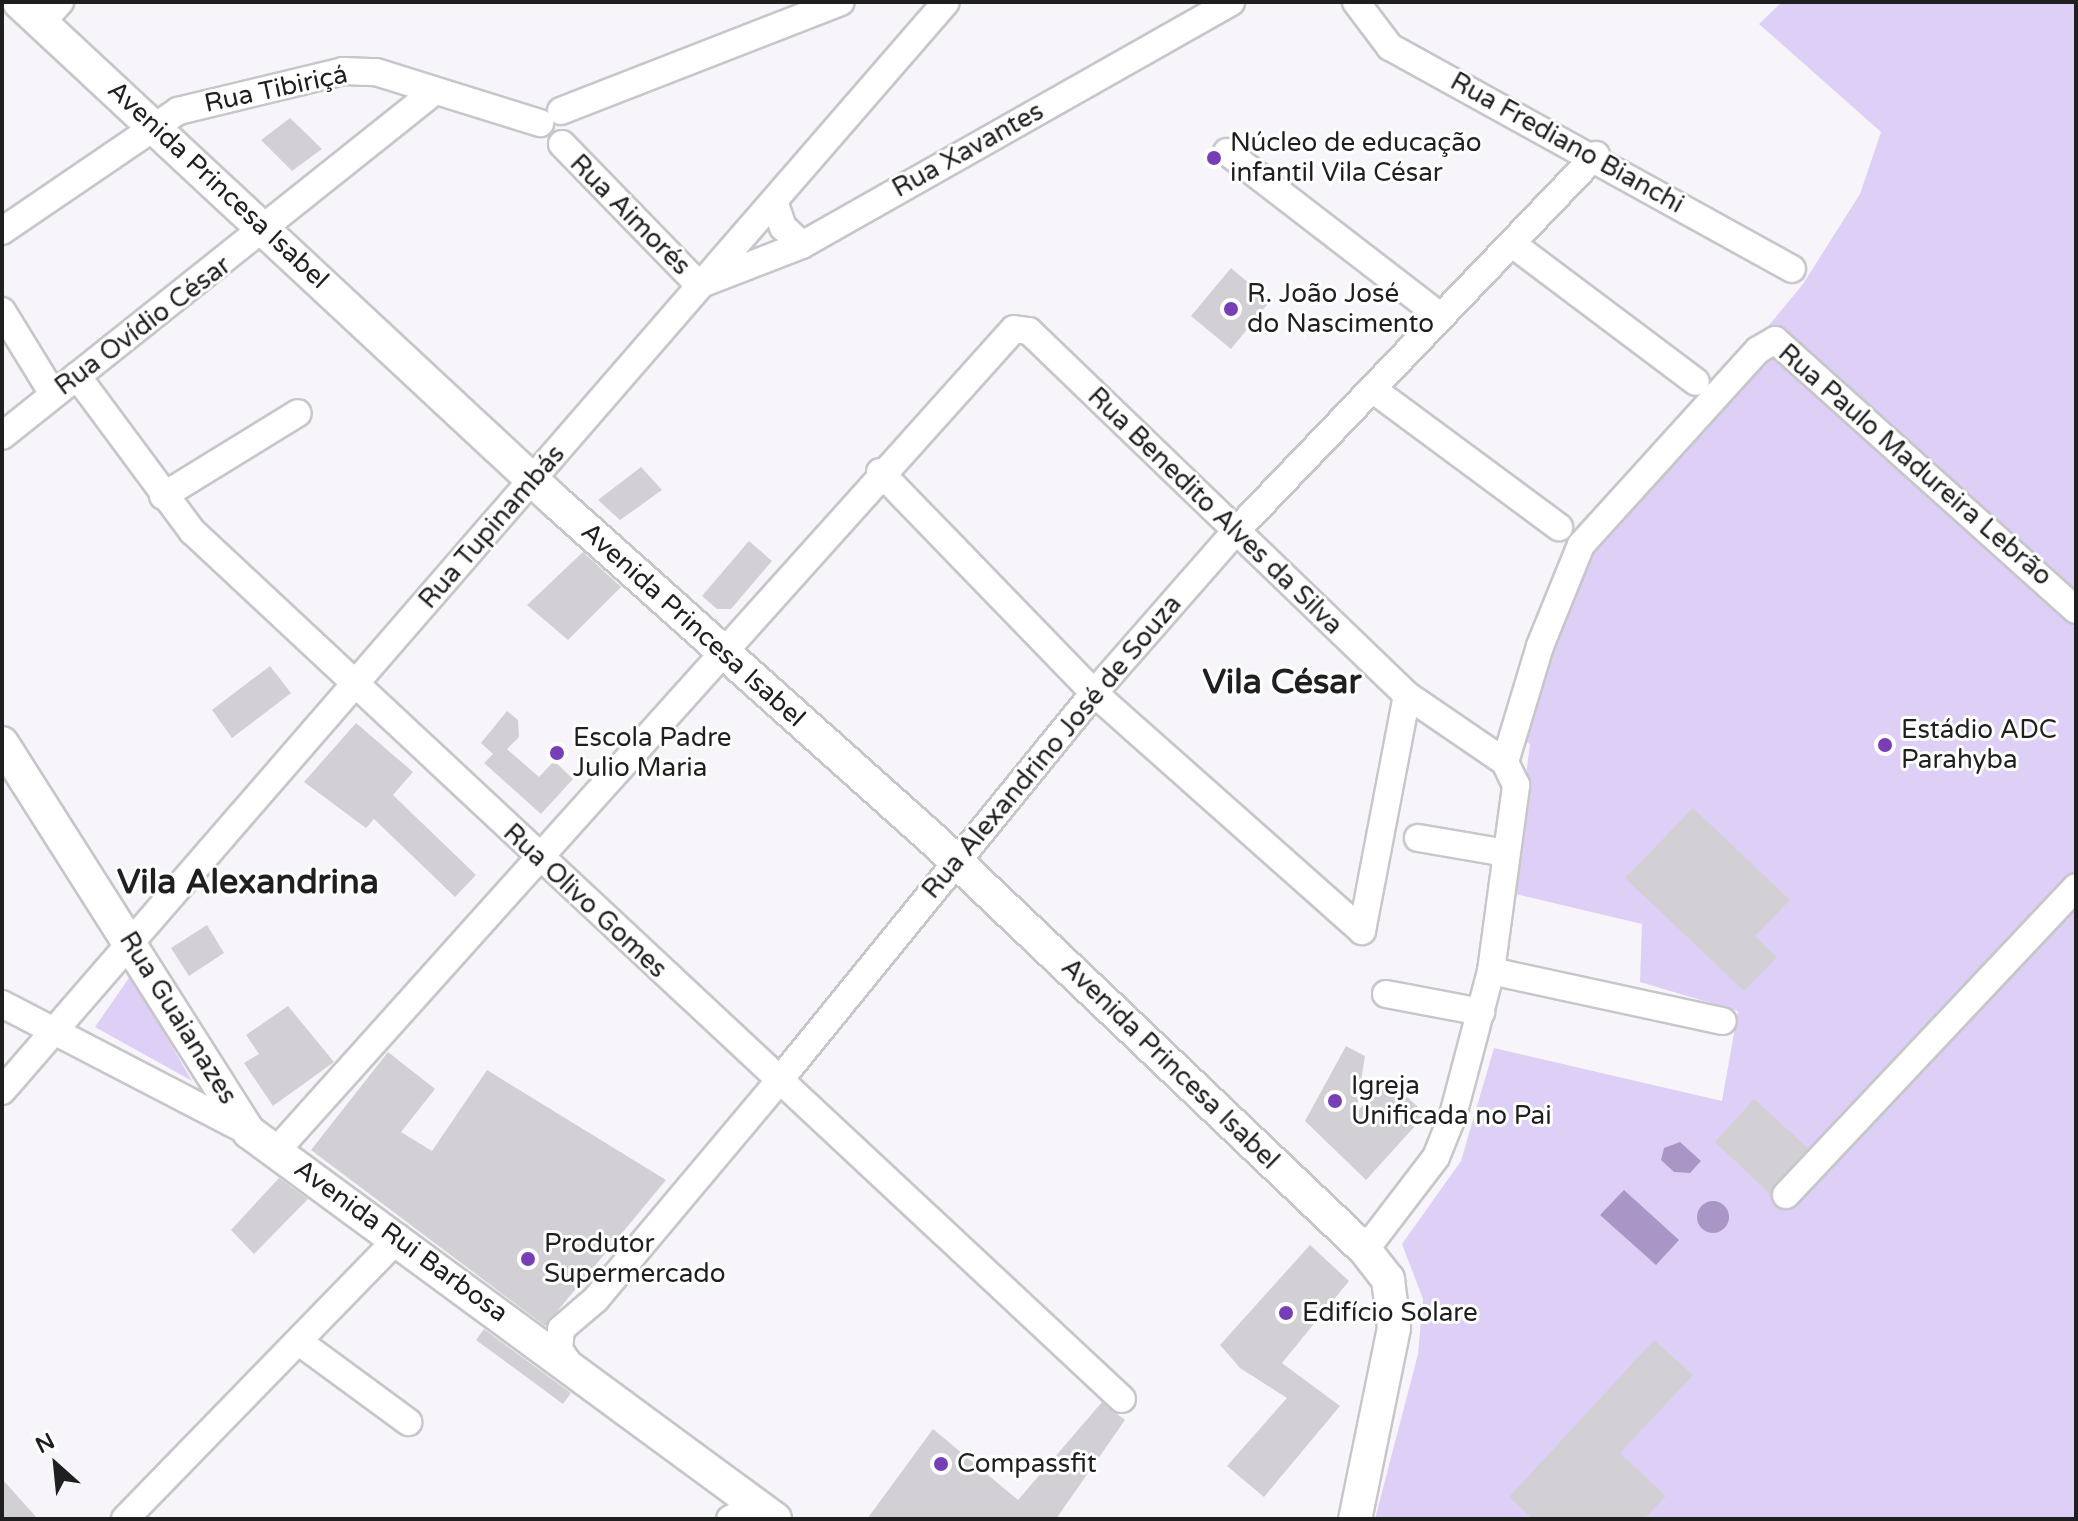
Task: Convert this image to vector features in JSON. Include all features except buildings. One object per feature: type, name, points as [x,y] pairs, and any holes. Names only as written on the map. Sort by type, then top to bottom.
[{"type":"main road","name":"Avenida Princesa Isabel","points":[[41,9],[152,125],[269,230],[534,481],[954,861],[1365,1250],[1388,1279],[1394,1328],[1355,1519]]},
{"type":"main road","name":"Rua Guaianazes","points":[[2,743],[249,1132]]},
{"type":"main road","name":"Avenida Rui Barbosa","points":[[249,1132],[571,1367],[753,1514]]},
{"type":"street","points":[[559,126],[623,91],[841,2]]},
{"type":"street","name":"Rua Tupinambás","points":[[2,1091],[129,940],[534,481],[774,201],[921,13],[946,2]]},
{"type":"street","name":"Rua Xavantes","points":[[699,285],[802,245],[1231,2]]},
{"type":"street","name":"Rua Frediano Bianchi","points":[[1356,2],[1390,47],[1596,155],[1792,269]]},
{"type":"street","name":"Rua Tibiriçá","points":[[2,231],[152,125],[178,111],[343,71],[376,72],[431,94],[559,126]]},
{"type":"street","name":"Rua Ovídio César","points":[[2,436],[269,230],[431,94]]},
{"type":"street","name":"Rua Aimorés","points":[[559,126],[699,285]]},
{"type":"street","points":[[1227,152],[1440,316]]},
{"type":"street","name":"Rua Alexandrino José de Souza","points":[[571,1367],[559,1349],[561,1329],[596,1299],[778,1082],[954,861],[1094,693],[1235,532],[1375,391],[1440,316],[1515,246],[1596,155]]},
{"type":"street","points":[[774,201],[783,227],[802,245]]},
{"type":"street","points":[[1515,246],[1696,382]]},
{"type":"street","points":[[2,311],[53,394]]},
{"type":"street","name":"Rua Benedito Alves da Silva","points":[[880,472],[1001,339],[1014,329],[1029,331],[1407,695],[1505,762]]},
{"type":"street","name":"Rua Paulo Madureira Lebrão","points":[[1505,762],[1540,646],[1581,545],[1667,443],[1775,340],[2076,610]]},
{"type":"street","name":"Rua Olivo Gomes","points":[[77,376],[163,496],[354,683],[778,1082],[1122,1399]]},
{"type":"street","points":[[1375,391],[1559,527]]},
{"type":"street","points":[[163,496],[298,413]]},
{"type":"street","points":[[277,1150],[880,472],[1094,693],[1362,931],[1407,695]]},
{"type":"street","points":[[1365,1250],[1436,1157],[1481,1012],[1491,971],[1516,785],[1505,762]]},
{"type":"street","points":[[1418,838],[1506,853]]},
{"type":"street","points":[[1786,1195],[2076,887]]},
{"type":"street","points":[[1491,971],[1723,1021]]},
{"type":"street","points":[[1386,994],[1481,1012]]},
{"type":"street","name":"Avenida Rui Barbosa","points":[[2,1004],[56,1027],[249,1132]]},
{"type":"street","points":[[124,1517],[302,1344],[398,1238]]},
{"type":"street","points":[[302,1344],[408,1422]]},
{"type":"shaded area","points":[[1782,2],[2076,2],[2076,1519],[1375,1519],[1418,1354],[1423,1299],[1402,1244],[1461,1161],[1494,1048],[1722,1101],[1738,1011],[1640,982],[1642,924],[1511,893],[1530,744],[1504,732],[1562,556],[1708,399],[1803,284],[1860,194],[1881,132],[1759,24]]},
{"type":"shaded area","points":[[131,975],[192,1081],[95,1027]]},
{"type":"shaded area","points":[[1680,1142],[1701,1161],[1690,1173],[1674,1172],[1661,1160],[1664,1148]]},
{"type":"shaded area","points":[[1624,1190],[1679,1240],[1656,1265],[1600,1215]]},
{"type":"shaded area","points":[[1713,1201],[1725,1205],[1729,1217],[1725,1229],[1713,1233],[1701,1229],[1697,1217],[1701,1205]]},
{"type":"place","name":"Núcleo de educação infantil Vila César","points":[[1214,158]]},
{"type":"place","name":"R. João José do Nascimento","points":[[1231,309]]},
{"type":"place","name":"Estádio ADC Parahyba","points":[[1885,745]]},
{"type":"place","name":"Escola Padre Julio Maria","points":[[557,753]]},
{"type":"place","name":"Igreja Unificada no Pai","points":[[1335,1101]]},
{"type":"place","name":"Produtor Supermercado","points":[[528,1259]]},
{"type":"place","name":"Edifício Solare","points":[[1286,1313]]},
{"type":"place","name":"Compassfit","points":[[941,1464]]},
{"type":"district","name":"Vila César","points":[[1282,683]]},
{"type":"district","name":"Vila Alexandrina","points":[[248,883]]}]
